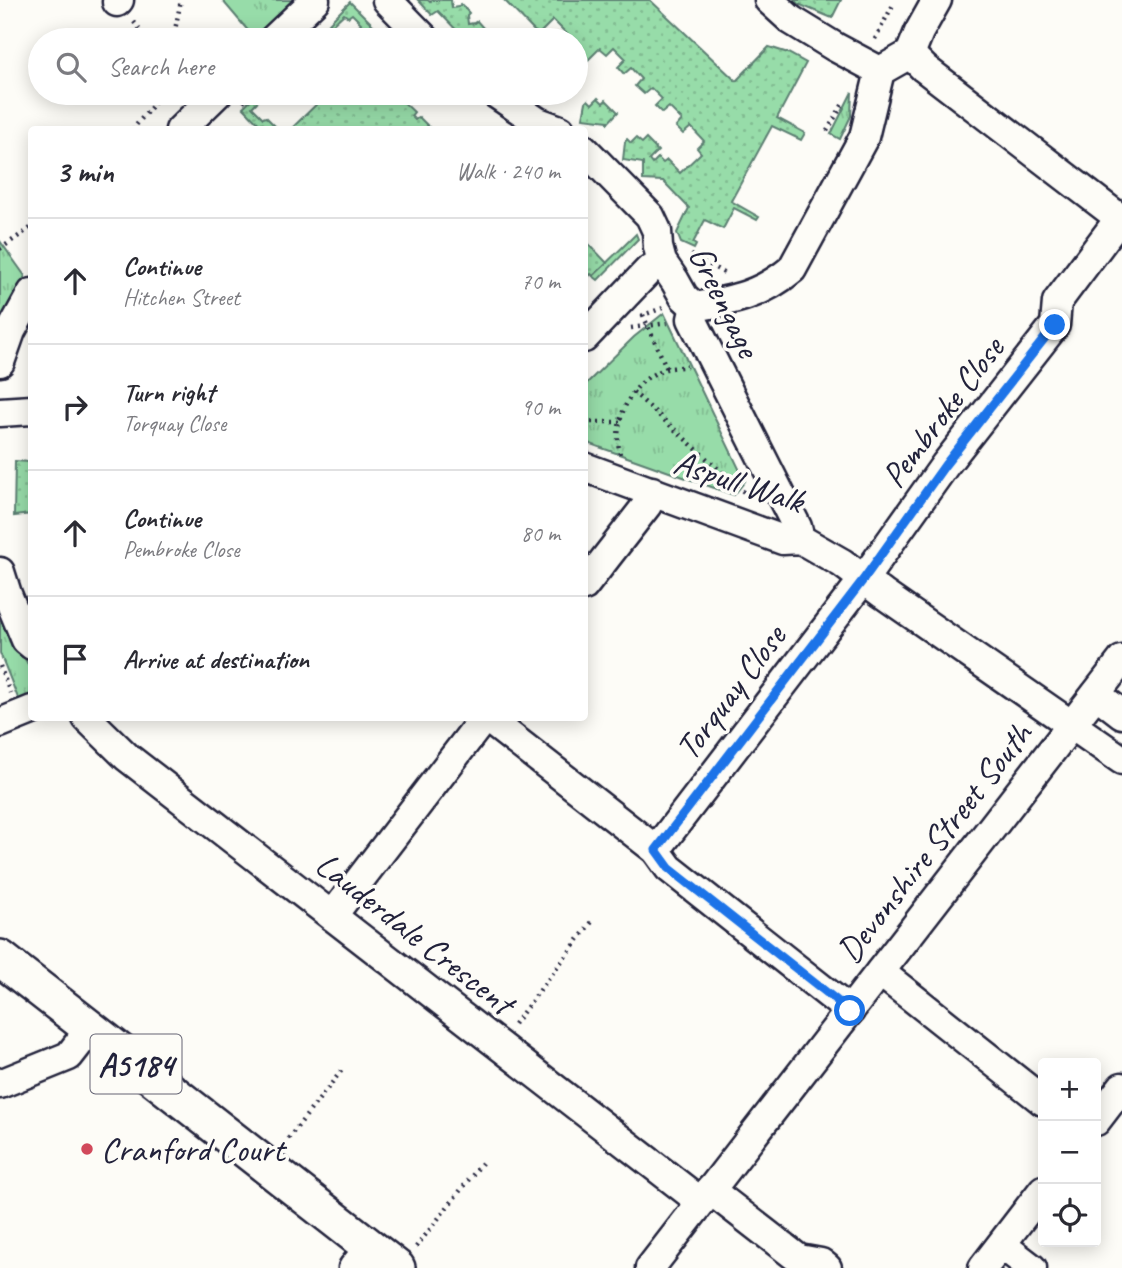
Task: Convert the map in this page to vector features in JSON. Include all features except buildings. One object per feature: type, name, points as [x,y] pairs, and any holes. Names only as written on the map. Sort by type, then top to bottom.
[{"type":"main road","name":"A5184","points":[[0,958],[384,1258]]},
{"type":"street","points":[[286,28],[315,0]]},
{"type":"street","points":[[387,0],[414,28]]},
{"type":"street","points":[[769,0],[791,20],[835,47],[876,58],[910,54]]},
{"type":"street","points":[[910,54],[937,0]]},
{"type":"street","points":[[910,54],[924,68],[1121,219]]},
{"type":"street","points":[[695,307],[763,290],[792,270],[864,137],[876,58]]},
{"type":"street","points":[[197,124],[210,105]]},
{"type":"street","points":[[513,105],[549,126]]},
{"type":"street","name":"Greengage","points":[[588,153],[650,216],[657,231],[662,262],[684,297],[695,307],[692,319],[797,527],[800,539]]},
{"type":"street","name":"Pembroke Close","points":[[863,580],[945,465],[1055,325],[1057,302],[1121,219]]},
{"type":"street","points":[[588,334],[649,270],[662,262]]},
{"type":"street","points":[[0,362],[11,331],[28,300]]},
{"type":"street","points":[[0,412],[28,410]]},
{"type":"street","name":"Aspull Walk","points":[[588,468],[783,540],[800,539],[842,563],[863,580]]},
{"type":"street","points":[[588,581],[647,505],[652,491]]},
{"type":"street","points":[[863,580],[1122,760]]},
{"type":"street","name":"Torquay Close","points":[[656,850],[863,580]]},
{"type":"street","points":[[2,587],[28,642]]},
{"type":"street","name":"Devonshire Street South","points":[[650,1268],[1122,660]]},
{"type":"street","points":[[1096,694],[1122,714]]},
{"type":"street","points":[[332,916],[484,721]]},
{"type":"street","points":[[490,721],[656,850],[669,868],[850,1011]]},
{"type":"street","name":"Lauderdale Crescent","points":[[101,723],[127,757],[498,1044],[706,1196],[799,1259],[821,1263],[827,1268]]},
{"type":"street","points":[[880,972],[1038,1097]]},
{"type":"street","points":[[0,1084],[69,1056],[90,1029]]},
{"type":"street","points":[[1101,1114],[1122,1087]]},
{"type":"street","points":[[983,1268],[1038,1197]]},
{"type":"street","points":[[1002,1245],[1032,1268]]},
{"type":"path","points":[[175,28],[181,0]]},
{"type":"path","points":[[876,58],[894,4]]},
{"type":"path","points":[[135,126],[153,105]]},
{"type":"path","points":[[0,249],[28,230]]},
{"type":"path","points":[[689,255],[737,279]]},
{"type":"path","points":[[665,308],[643,315],[667,369]]},
{"type":"path","points":[[627,329],[672,323]]},
{"type":"path","points":[[621,458],[618,437],[620,422],[633,392],[660,371],[694,365]]},
{"type":"path","points":[[633,392],[746,494]]},
{"type":"path","points":[[588,422],[620,422]]},
{"type":"path","points":[[0,666],[15,713]]},
{"type":"path","points":[[498,1044],[594,919]]},
{"type":"path","points":[[267,1167],[342,1070]]},
{"type":"path","points":[[384,1258],[482,1163]]},
{"type":"green space","points":[[222,0],[297,0],[268,28],[246,28]]},
{"type":"green space","points":[[418,0],[451,0],[452,8],[461,4],[469,13],[468,24],[477,21],[483,28],[454,28],[438,11],[432,15]]},
{"type":"green space","points":[[504,0],[650,0],[736,81],[769,47],[806,63],[777,118],[805,133],[801,140],[772,126],[731,201],[759,217],[757,220],[734,208],[723,229],[705,220],[693,243],[696,245],[694,249],[681,243],[677,233],[689,208],[663,181],[643,180],[643,163],[623,160],[625,142],[627,139],[631,143],[636,138],[642,143],[646,139],[658,151],[649,160],[652,164],[658,158],[663,163],[667,160],[680,173],[701,153],[697,148],[704,141],[691,127],[683,134],[676,127],[682,120],[669,107],[662,113],[655,106],[662,99],[651,88],[644,94],[635,86],[641,79],[631,68],[624,74],[618,67],[626,59],[614,47],[607,54],[600,48],[588,60],[588,28],[561,28],[553,20],[545,28],[531,28]]},
{"type":"green space","points":[[794,0],[841,0],[832,18]]},
{"type":"green space","points":[[350,2],[376,28],[359,28],[361,23],[352,14],[348,17],[344,14],[332,25],[329,23]]},
{"type":"green space","points":[[852,92],[851,116],[840,139],[831,134]]},
{"type":"green space","points":[[598,98],[603,103],[606,100],[618,112],[608,123],[583,118],[588,100],[592,104]]},
{"type":"green space","points":[[254,105],[252,107],[275,126],[261,126],[243,107]]},
{"type":"green space","points":[[316,105],[407,105],[414,112],[411,116],[415,120],[419,117],[428,126],[294,126]]},
{"type":"green space","points":[[636,234],[638,239],[598,280],[593,276]]},
{"type":"green space","points":[[0,241],[25,276],[0,328]]},
{"type":"green space","points":[[588,243],[607,263],[593,276],[589,276]]},
{"type":"green space","points":[[664,313],[745,481],[734,495],[588,443],[588,382],[634,337]]},
{"type":"green space","points":[[15,461],[28,462],[28,514],[14,516]]},
{"type":"green space","points":[[0,622],[9,629],[28,664],[28,699],[20,703],[0,653]]},
{"type":"place","name":"Cranford Court","points":[[87,1149]]},
{"type":"route","points":[[850,1011],[669,868],[656,850],[863,580],[945,465],[1055,325]]}]
